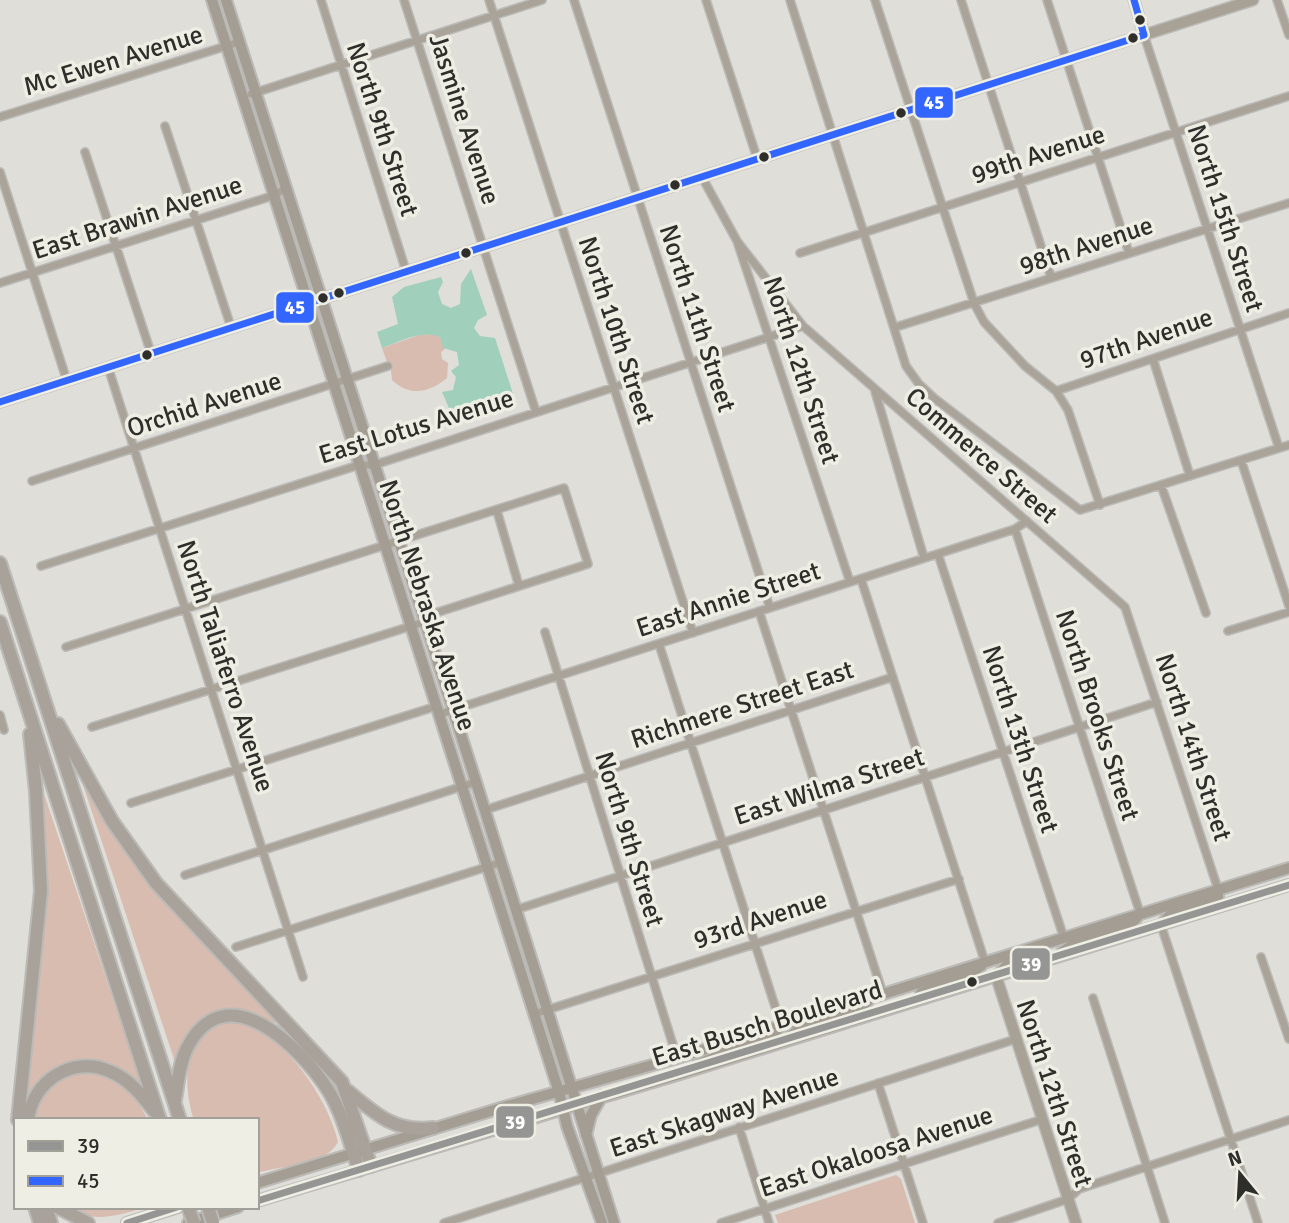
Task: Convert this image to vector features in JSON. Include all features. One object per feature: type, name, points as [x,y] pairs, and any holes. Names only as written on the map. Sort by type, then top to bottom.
[{"type":"highway","points":[[0,563],[179,1118]]},
{"type":"highway","points":[[0,622],[159,1118]]},
{"type":"highway","points":[[44,699],[98,798],[146,870],[189,922],[346,1089],[388,1123],[416,1130],[433,1128]]},
{"type":"highway","points":[[18,1118],[41,891],[36,791],[26,702]]},
{"type":"highway","points":[[175,1104],[184,1056],[197,1034],[224,1018],[257,1021],[281,1035],[321,1082],[337,1107],[365,1168]]},
{"type":"highway","points":[[28,1118],[32,1102],[44,1085],[67,1069],[85,1066],[107,1070],[123,1079],[159,1118]]},
{"type":"highway","points":[[346,1089],[359,1152]]},
{"type":"highway","points":[[61,1209],[88,1223]]},
{"type":"main road","name":"North Nebraska Avenue","points":[[212,0],[272,196],[463,787],[562,1108],[602,1223]]},
{"type":"main road","name":"North Nebraska Avenue","points":[[226,0],[485,810],[514,911],[574,1088],[576,1104],[614,1223]]},
{"type":"main road","name":"East Busch Boulevard","points":[[259,1182],[433,1128],[677,1058],[1289,868]]},
{"type":"main road","name":"East Busch Boulevard","points":[[259,1200],[680,1074],[1288,885]]},
{"type":"main road","points":[[1161,925],[1172,912],[1216,898],[1218,889]]},
{"type":"main road","points":[[1054,958],[1074,943],[1126,928],[1135,923],[1140,914]]},
{"type":"main road","points":[[506,930],[514,933],[526,959],[532,963]]},
{"type":"main road","points":[[996,976],[1007,965],[1056,948],[1064,938]]},
{"type":"main road","points":[[904,1004],[928,989],[967,977],[985,962]]},
{"type":"main road","points":[[787,1041],[802,1028],[859,1009],[878,995]]},
{"type":"main road","points":[[680,1074],[711,1057],[765,1040],[781,1025]]},
{"type":"main road","points":[[586,1137],[591,1115],[602,1096]]},
{"type":"main road","points":[[127,1223],[172,1209]]},
{"type":"main road","points":[[188,1223],[233,1209]]},
{"type":"street","name":"North 9th Street","points":[[321,0],[339,65],[406,271]]},
{"type":"street","name":"Jasmine Avenue","points":[[404,0],[536,412]]},
{"type":"street","name":"North 10th Street","points":[[489,0],[693,633]]},
{"type":"street","points":[[241,97],[542,0]]},
{"type":"street","name":"North 11th Street","points":[[574,0],[770,608]]},
{"type":"street","points":[[706,0],[757,158]]},
{"type":"street","points":[[790,0],[896,327],[906,366],[933,398],[1080,510],[1289,444]]},
{"type":"street","points":[[875,0],[974,303],[985,322],[1056,391],[1069,410],[1100,505]]},
{"type":"street","points":[[961,0],[1051,278]]},
{"type":"street","points":[[1047,0],[1129,253]]},
{"type":"street","name":"North 15th Street","points":[[1134,0],[1279,448]]},
{"type":"street","points":[[0,402],[1253,0]]},
{"type":"street","points":[[1277,0],[1289,35]]},
{"type":"street","name":"Mc Ewen Avenue","points":[[0,117],[239,42]]},
{"type":"street","name":"99th Avenue","points":[[800,253],[1289,96]]},
{"type":"street","points":[[165,126],[231,327]]},
{"type":"street","points":[[85,152],[151,353]]},
{"type":"street","points":[[0,172],[67,380]]},
{"type":"street","name":"North 12th Street","points":[[702,177],[737,241],[850,582]]},
{"type":"street","name":"East Brawin Avenue","points":[[0,283],[272,196],[285,189]]},
{"type":"street","name":"98th Avenue","points":[[896,327],[1289,203]]},
{"type":"street","name":"Commerce Street","points":[[737,241],[803,326],[1117,598],[1130,618]]},
{"type":"street","name":"97th Avenue","points":[[1056,391],[1289,313]]},
{"type":"street","name":"East Lotus Avenue","points":[[41,566],[359,465],[374,465],[803,326]]},
{"type":"street","points":[[1153,359],[1190,476]]},
{"type":"street","name":"Orchid Avenue","points":[[32,481],[388,366]]},
{"type":"street","name":"North Taliaferro Avenue","points":[[108,367],[303,976]]},
{"type":"street","points":[[874,390],[924,558]]},
{"type":"street","points":[[1241,460],[1289,606]]},
{"type":"street","points":[[1161,485],[1206,613]]},
{"type":"street","points":[[66,647],[564,488],[588,564],[424,619],[411,626],[92,727]]},
{"type":"street","points":[[497,511],[519,586]]},
{"type":"street","name":"East Annie Street","points":[[131,803],[438,710],[453,710],[1015,529],[1027,521]]},
{"type":"street","name":"North Brooks Street","points":[[1015,529],[1140,914]]},
{"type":"street","name":"North 13th Street","points":[[938,554],[1064,938]]},
{"type":"street","points":[[861,579],[985,962]]},
{"type":"street","points":[[759,611],[857,910],[878,995]]},
{"type":"street","points":[[1228,631],[1289,612]]},
{"type":"street","name":"North 14th Street","points":[[1130,618],[1218,889]]},
{"type":"street","name":"North 9th Street","points":[[544,632],[677,1058]]},
{"type":"street","points":[[659,644],[781,1025]]},
{"type":"street","name":"Richmere Street East","points":[[485,810],[893,677]]},
{"type":"street","name":"East Wilma Street","points":[[514,911],[1157,702]]},
{"type":"street","points":[[0,715],[4,730]]},
{"type":"street","points":[[185,875],[476,782]]},
{"type":"street","points":[[236,947],[499,863]]},
{"type":"street","name":"93rd Avenue","points":[[534,1014],[959,879]]},
{"type":"street","points":[[1161,925],[1258,1223]]},
{"type":"street","points":[[1261,957],[1289,1039]]},
{"type":"street","name":"North 12th Street","points":[[996,976],[1076,1223]]},
{"type":"street","points":[[1093,998],[1165,1223]]},
{"type":"street","name":"East Skagway Avenue","points":[[444,1223],[1016,1039]]},
{"type":"street","points":[[878,1083],[923,1223]]},
{"type":"street","name":"East Okaloosa Avenue","points":[[721,1223],[1044,1119]]},
{"type":"street","points":[[998,1223],[1068,1199],[1079,1189],[1289,1120]]},
{"type":"street","points":[[739,1127],[769,1223]]},
{"type":"shaded area","points":[[471,269],[487,315],[478,320],[474,328],[480,336],[495,338],[514,397],[513,401],[455,422],[442,392],[453,390],[456,377],[451,371],[459,365],[457,352],[443,348],[440,337],[433,335],[411,337],[382,348],[377,332],[398,324],[392,297],[404,287],[441,277],[443,282],[438,292],[442,304],[451,308],[460,304],[461,284]]},
{"type":"shaded area","points":[[434,334],[440,337],[445,349],[441,352],[442,359],[448,363],[447,378],[420,391],[406,389],[392,380],[390,362],[387,362],[382,348],[419,335]]},
{"type":"shaded area","points":[[79,773],[115,828],[278,1020],[275,1023],[249,1012],[217,1018],[177,1068]]},
{"type":"shaded area","points":[[40,782],[143,1089],[130,1079],[66,1067],[23,1114],[40,943]]},
{"type":"shaded area","points":[[225,1023],[244,1025],[281,1047],[297,1064],[323,1104],[338,1142],[332,1150],[313,1161],[259,1172],[259,1118],[193,1118],[188,1092],[189,1063],[201,1039]]},
{"type":"shaded area","points":[[83,1072],[114,1080],[137,1101],[147,1118],[34,1118],[45,1094],[65,1078]]},
{"type":"shaded area","points":[[896,1175],[901,1179],[915,1223],[778,1223],[775,1215]]},
{"type":"shaded area","points":[[67,1209],[139,1209],[104,1217]]},
{"type":"transit line","name":"45","points":[[0,402],[1144,35],[1134,0]]},
{"type":"transit line","name":"39","points":[[259,1200],[1289,885]]},
{"type":"transit line","name":"39","points":[[127,1223],[171,1209]]}]
